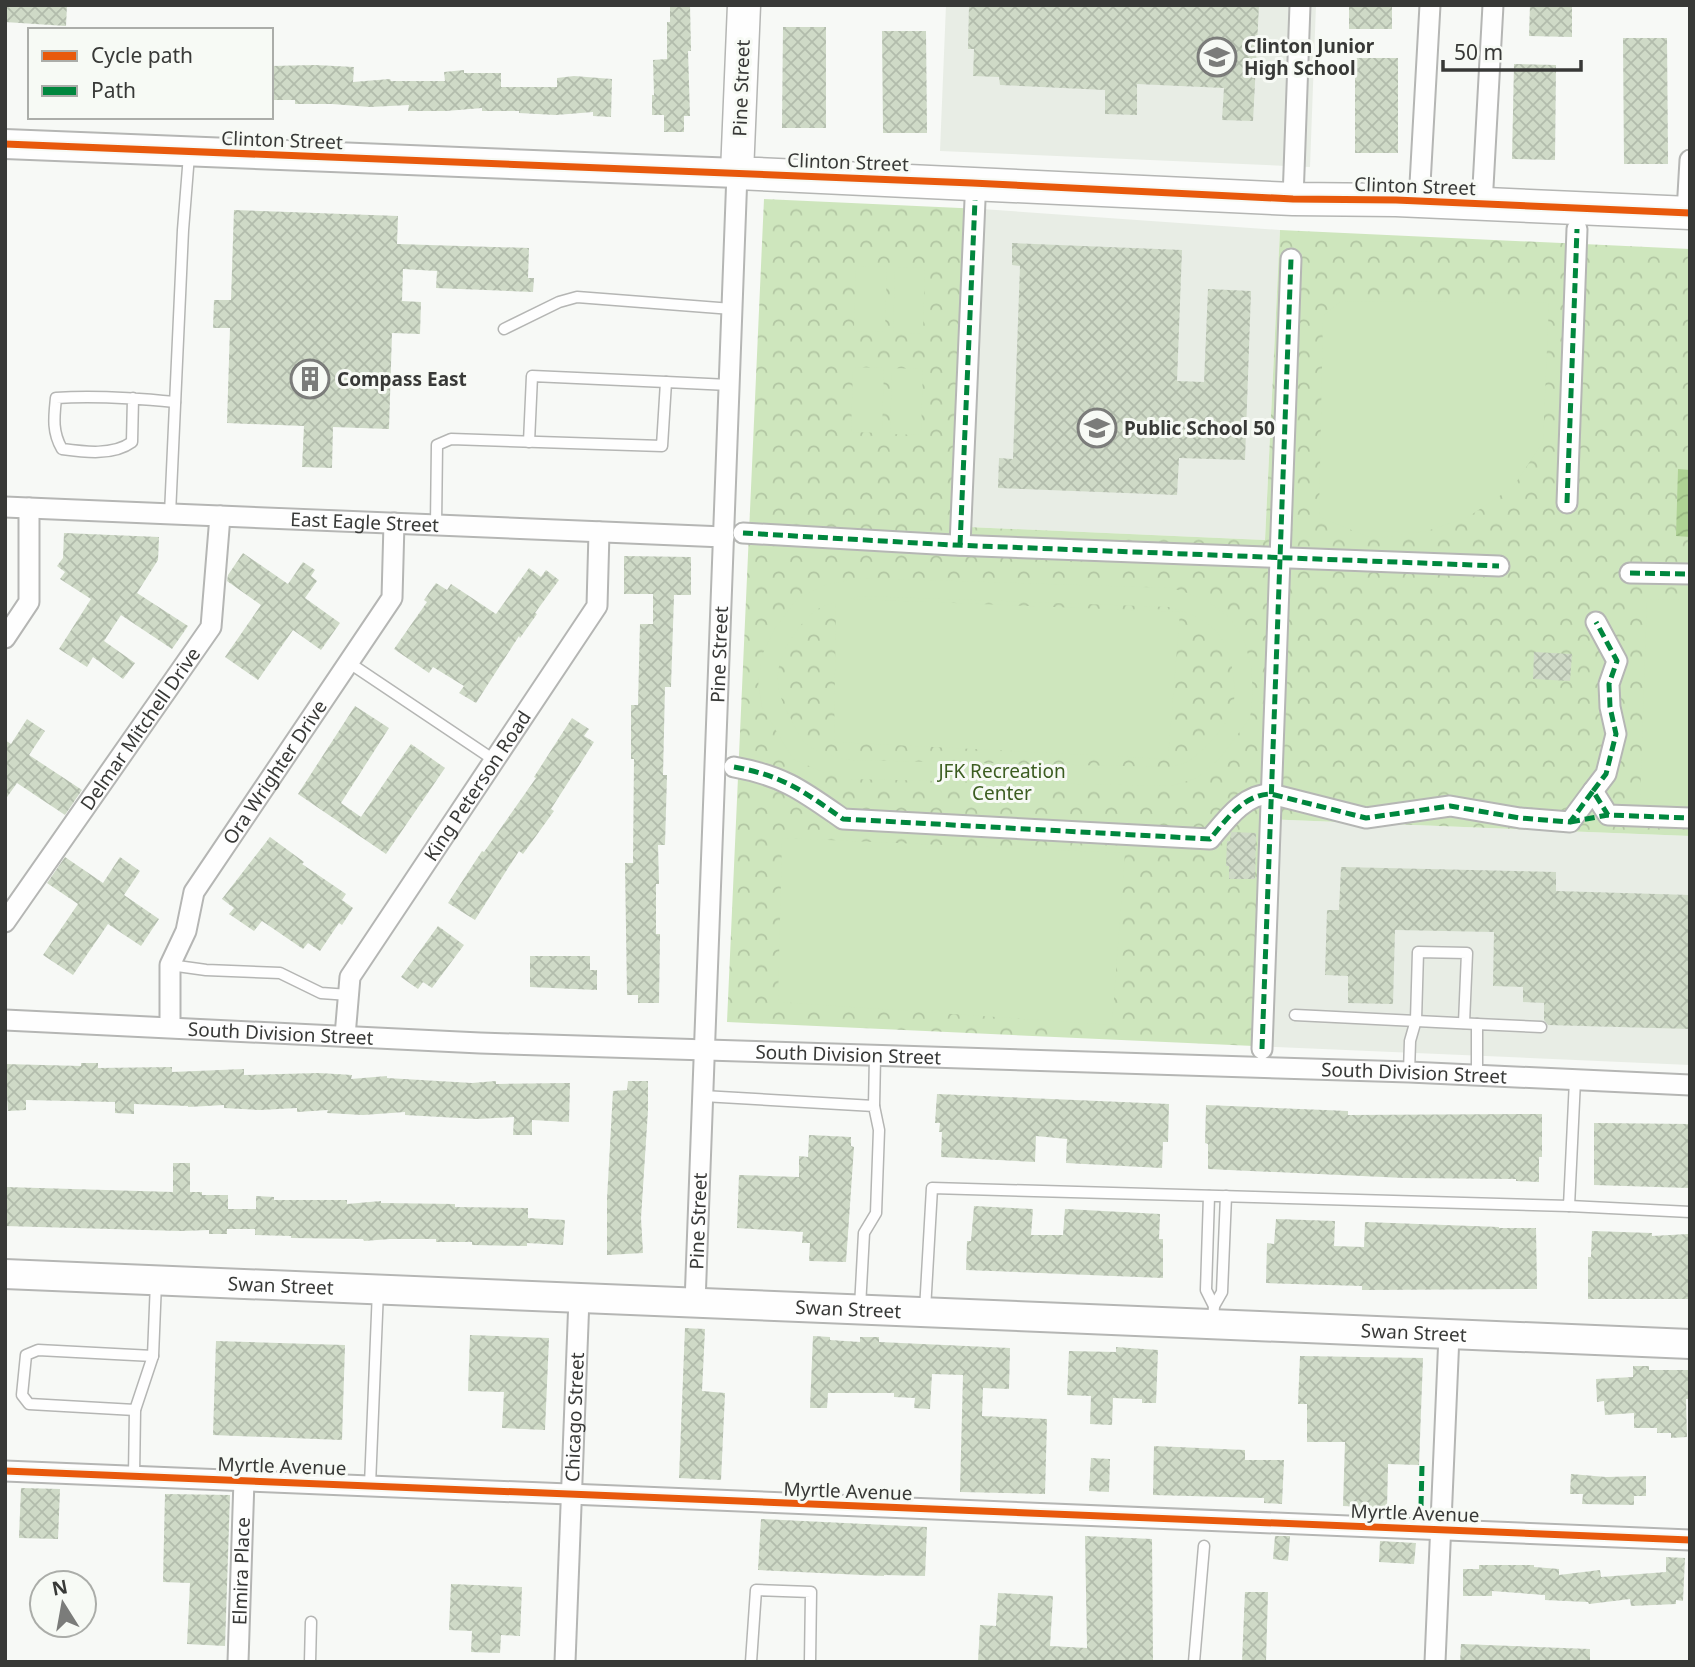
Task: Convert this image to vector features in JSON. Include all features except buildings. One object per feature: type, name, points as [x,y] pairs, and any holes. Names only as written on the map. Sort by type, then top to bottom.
[{"type":"main road","name":"Pine Street","points":[[737,173],[744,5]]},
{"type":"main road","name":"Clinton Street","points":[[5,145],[737,173],[1293,199],[1688,212]]},
{"type":"main road","name":"Swan Street","points":[[5,1274],[925,1314],[1213,1315],[1449,1335],[1690,1344]]},
{"type":"street","points":[[1293,199],[1300,5]]},
{"type":"street","points":[[1419,202],[1430,5]]},
{"type":"street","points":[[1482,205],[1493,5]]},
{"type":"street","points":[[1688,212],[1690,160]]},
{"type":"street","name":"Pine Street","points":[[695,1303],[737,173]]},
{"type":"street","points":[[960,545],[975,200]]},
{"type":"street","points":[[1567,503],[1577,229]]},
{"type":"street","points":[[1262,1049],[1291,259]]},
{"type":"street","name":"East Eagle Street","points":[[5,508],[724,537]]},
{"type":"street","points":[[5,638],[29,602],[29,508]]},
{"type":"street","name":"Delmar Mitchell Drive","points":[[5,922],[211,627],[220,516]]},
{"type":"street","name":"Ora Wrighter Drive","points":[[170,1027],[170,965],[186,930],[194,892],[391,598],[394,523]]},
{"type":"street","name":"King Peterson Road","points":[[345,1037],[350,977],[597,606],[599,532]]},
{"type":"street","points":[[744,533],[960,545],[1499,566]]},
{"type":"street","points":[[1630,573],[1690,574]]},
{"type":"street","points":[[1570,822],[1606,774],[1616,734],[1609,707],[1609,684],[1617,661],[1596,622]]},
{"type":"street","points":[[734,768],[760,772],[794,785],[843,819],[1210,839],[1231,814],[1258,794],[1271,794],[1366,818],[1450,806],[1520,818],[1570,822],[1608,815],[1690,818]]},
{"type":"street","points":[[1594,791],[1608,815]]},
{"type":"street","name":"South Division Street","points":[[5,1020],[704,1051],[1409,1072],[1690,1085]]},
{"type":"street","name":"Chicago Street","points":[[565,1662],[579,1297]]},
{"type":"street","points":[[1435,1662],[1449,1335]]},
{"type":"street","name":"Myrtle Avenue","points":[[5,1471],[1690,1540]]},
{"type":"street","name":"Elmira Place","points":[[238,1662],[244,1480]]},
{"type":"lane","points":[[170,514],[189,152]]},
{"type":"lane","points":[[504,329],[577,296],[732,309]]},
{"type":"lane","points":[[528,442],[532,376],[729,385]]},
{"type":"lane","points":[[436,525],[437,445],[452,439],[662,446],[666,382]]},
{"type":"lane","points":[[133,398],[132,442],[124,448],[86,453],[62,449],[56,439],[56,398],[89,396],[133,398],[175,402]]},
{"type":"lane","points":[[348,662],[494,760]]},
{"type":"lane","points":[[1409,1072],[1410,1041],[1416,1020],[1418,952],[1466,953],[1464,1023]]},
{"type":"lane","points":[[170,965],[206,970],[280,973],[321,993],[349,995]]},
{"type":"lane","points":[[1295,1015],[1541,1027]]},
{"type":"lane","points":[[1477,1076],[1478,1024]]},
{"type":"lane","points":[[860,1311],[864,1233],[876,1213],[879,1130],[874,1106],[875,1057]]},
{"type":"lane","points":[[1569,1206],[1575,1080]]},
{"type":"lane","points":[[703,1096],[874,1106]]},
{"type":"lane","points":[[925,1314],[932,1188],[1569,1206],[1690,1212]]},
{"type":"lane","points":[[1209,1196],[1206,1290],[1213,1315]]},
{"type":"lane","points":[[1213,1315],[1222,1292],[1226,1196]]},
{"type":"lane","points":[[134,1476],[135,1410],[153,1356],[156,1282]]},
{"type":"lane","points":[[370,1485],[378,1290]]},
{"type":"lane","points":[[135,1410],[29,1404],[22,1395],[26,1355],[38,1350],[153,1356]]},
{"type":"lane","points":[[1194,1662],[1205,1546]]},
{"type":"lane","points":[[751,1662],[756,1590],[811,1592],[810,1662]]},
{"type":"lane","points":[[310,1662],[311,1622]]},
{"type":"shaded area","points":[[946,5],[1316,5],[1310,167],[940,151]]},
{"type":"shaded area","points":[[982,209],[1280,230],[1265,540],[968,527]]},
{"type":"shaded area","points":[[1264,819],[1690,836],[1690,1065],[1254,1046]]},
{"type":"green space","name":"JFK Recreation Center","points":[[764,199],[982,209],[968,527],[1265,540],[1280,230],[1690,249],[1690,836],[1264,819],[1254,1046],[727,1022]]},
{"type":"green space","points":[[856,266],[887,267],[885,332],[854,331]]},
{"type":"green space","points":[[895,267],[925,268],[923,334],[893,333]]},
{"type":"green space","points":[[1341,301],[1549,303],[1543,442],[1513,487],[1468,517],[1427,531],[1374,539],[1319,517],[1323,316]]},
{"type":"green space","points":[[853,367],[884,368],[882,433],[851,432]]},
{"type":"green space","points":[[892,368],[923,369],[921,435],[890,434]]},
{"type":"green space","points":[[858,578],[1172,588],[1205,599],[1229,617],[1243,637],[1251,665],[1253,694],[1250,718],[1220,758],[1197,778],[1171,786],[848,779],[825,773],[793,759],[762,707],[758,681],[763,653],[775,628],[798,598],[825,585]],"holes":[[[860,596],[1169,607],[1200,619],[1216,631],[1230,658],[1235,693],[1231,712],[1213,739],[1189,761],[1168,767],[850,760],[820,752],[805,743],[780,695],[778,673],[790,641],[810,615],[836,602],[834,742],[1168,759],[1180,612],[851,599]]]},
{"type":"green space","points":[[1647,599],[1690,600],[1690,800],[1640,799]]},
{"type":"green space","points":[[782,838],[1125,853],[1112,1025],[778,1002]]},
{"type":"water","points":[[1678,469],[1690,470],[1690,537],[1676,536]]},
{"type":"marked path","points":[[960,545],[975,200]]},
{"type":"marked path","points":[[1567,503],[1577,229]]},
{"type":"marked path","points":[[1262,1049],[1291,259]]},
{"type":"marked path","points":[[743,533],[953,545],[1499,566]]},
{"type":"marked path","points":[[1630,573],[1690,574]]},
{"type":"marked path","points":[[1593,791],[1606,774],[1616,734],[1610,707],[1609,684],[1617,661],[1596,622]]},
{"type":"marked path","points":[[734,767],[780,780],[843,819],[1210,839],[1244,803],[1252,798],[1271,794],[1366,818],[1450,806],[1520,818],[1570,822],[1593,791],[1608,815],[1690,818]]},
{"type":"marked path","points":[[1570,822],[1608,815]]},
{"type":"marked path","points":[[1421,1506],[1422,1466]]},
{"type":"cycle path","points":[[5,144],[972,183],[1293,199],[1396,200],[1690,213]]},
{"type":"cycle path","points":[[5,1471],[1690,1540]]},
{"type":"place","name":"Clinton Junior High School","points":[[1217,57]]},
{"type":"place","name":"Compass East","points":[[310,379]]},
{"type":"place","name":"Public School 50","points":[[1097,428]]}]
